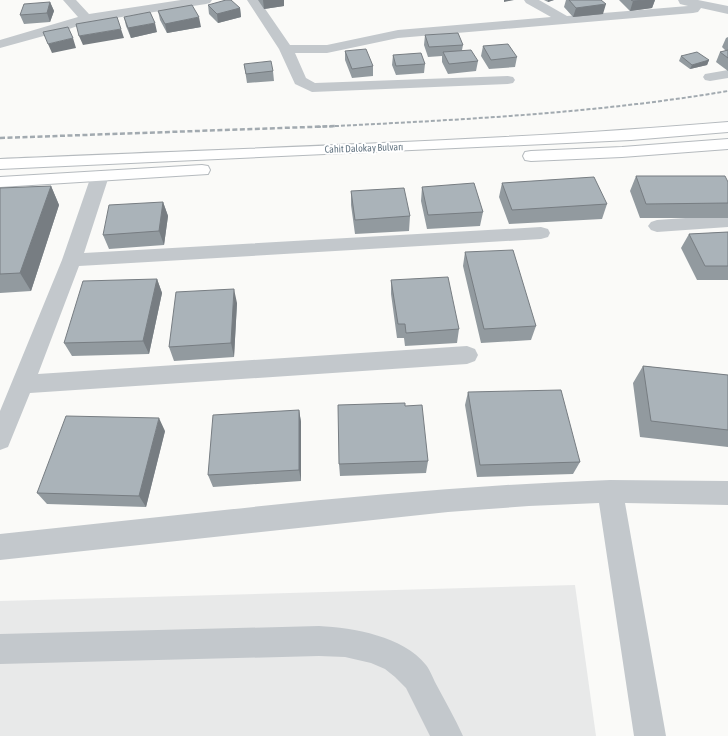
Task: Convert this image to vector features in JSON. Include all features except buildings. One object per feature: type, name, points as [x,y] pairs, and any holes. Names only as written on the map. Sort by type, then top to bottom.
[{"type":"main road","name":"Cahit Dalokay Bulvarı","points":[[0,164],[480,143],[631,135],[728,127]]},
{"type":"main road","name":"Cahit Dalokay Bulvarı","points":[[0,182],[622,152],[728,144]]},
{"type":"street","points":[[69,0],[86,18]]},
{"type":"street","points":[[0,44],[64,26],[86,18],[206,0]]},
{"type":"street","points":[[252,0],[286,49],[300,81],[312,88],[508,80]]},
{"type":"street","points":[[530,0],[564,19]]},
{"type":"street","points":[[682,0],[728,10]]},
{"type":"street","points":[[286,49],[327,49],[398,34],[693,9],[698,4]]},
{"type":"street","points":[[710,78],[728,74]]},
{"type":"street","points":[[0,440],[72,260],[100,176]]},
{"type":"street","points":[[657,226],[728,221]]},
{"type":"street","points":[[72,260],[540,233]]},
{"type":"street","points":[[22,384],[467,355]]},
{"type":"street","points":[[610,491],[650,736]]},
{"type":"street","points":[[0,547],[448,500],[529,494],[610,491],[728,493]]},
{"type":"street","points":[[0,649],[319,641],[340,641],[361,645],[382,652],[400,662],[416,676],[447,736]]},
{"type":"shaded area","points":[[575,585],[596,736],[0,736],[0,601]]},
{"type":"railway","points":[[335,126],[471,119],[574,111],[677,99],[728,91]]},
{"type":"railway","points":[[0,138],[335,126]]},
{"type":"railway","points":[[317,127],[335,126]]}]
